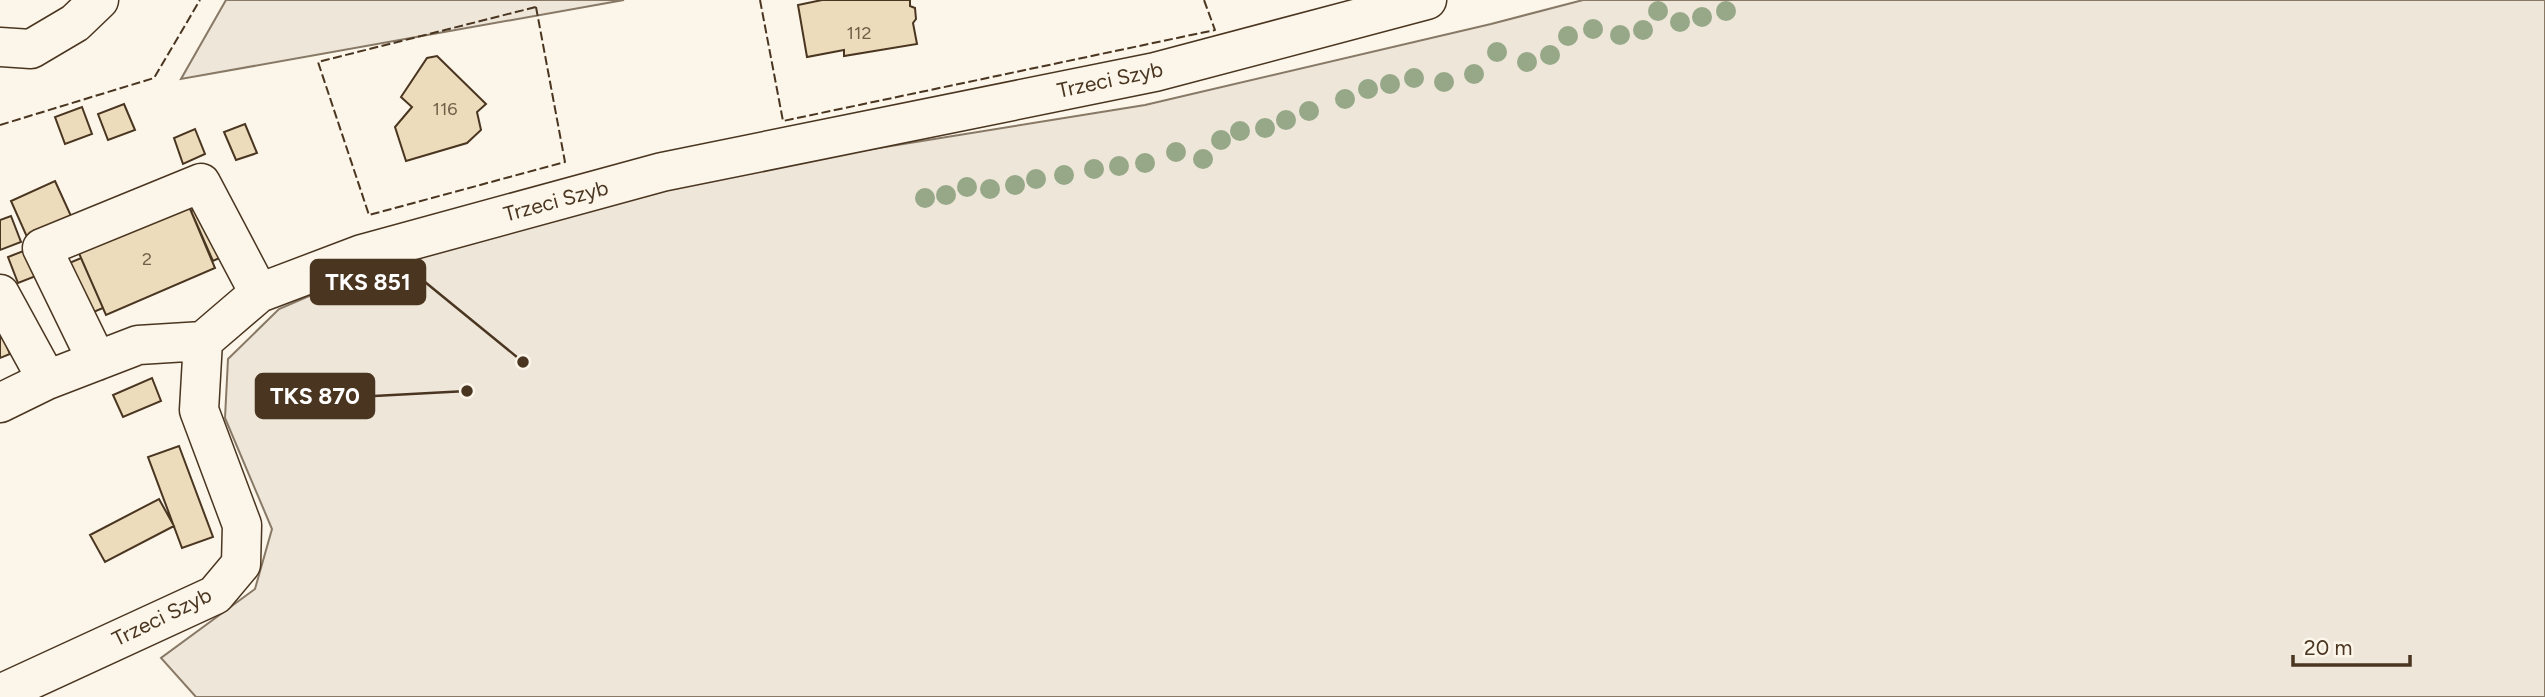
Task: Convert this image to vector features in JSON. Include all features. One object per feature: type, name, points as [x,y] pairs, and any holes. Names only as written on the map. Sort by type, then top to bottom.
[{"type":"street","points":[[0,47],[31,49],[75,23],[99,0]]},
{"type":"street","name":"Trzeci Szyb","points":[[0,694],[215,595],[241,564],[242,525],[199,410],[203,341],[258,293],[362,254],[662,172],[1155,72],[1427,0]]},
{"type":"street","points":[[97,360],[42,248],[201,183],[258,293]]},
{"type":"street","points":[[0,294],[47,380]]},
{"type":"street","points":[[0,403],[47,380],[138,345],[203,341]]},
{"type":"shaded area","points":[[226,0],[624,0],[181,79]]},
{"type":"shaded area","points":[[1583,0],[2545,0],[2545,697],[196,697],[161,658],[255,589],[272,529],[225,418],[228,359],[279,309],[404,255],[541,212],[829,156],[1145,105]]},
{"type":"building","points":[[822,0],[910,0],[910,6],[915,8],[916,19],[913,23],[917,44],[844,56],[844,50],[807,57],[798,5]]},
{"type":"building","points":[[437,56],[486,104],[477,112],[481,130],[467,143],[406,161],[395,127],[412,107],[401,97],[427,58]]},
{"type":"building","points":[[124,104],[135,130],[108,140],[98,114]]},
{"type":"building","points":[[82,107],[92,134],[65,144],[55,117]]},
{"type":"building","points":[[245,124],[257,153],[236,160],[224,132]]},
{"type":"building","points":[[195,129],[205,154],[183,164],[174,138]]},
{"type":"building","points":[[55,181],[71,216],[27,237],[11,201]]},
{"type":"building","points":[[188,204],[215,268],[106,315],[78,251]]},
{"type":"building","points":[[205,205],[226,255],[213,261],[191,211]]},
{"type":"building","points":[[11,216],[21,242],[0,250],[0,220]]},
{"type":"building","points":[[26,250],[36,276],[18,283],[8,257]]},
{"type":"building","points":[[81,258],[103,308],[89,314],[67,264]]},
{"type":"building","points":[[0,330],[10,354],[0,358]]},
{"type":"building","points":[[152,378],[161,401],[123,417],[113,395]]},
{"type":"building","points":[[179,446],[213,537],[182,548],[148,457]]},
{"type":"building","points":[[159,499],[174,526],[105,562],[90,535]]},
{"type":"fence","points":[[0,125],[154,78],[200,0]]},
{"type":"fence","points":[[760,0],[783,121],[1215,30],[1204,0]]},
{"type":"fence","points":[[536,7],[565,162],[369,215],[318,62],[536,7]]},
{"type":"place","name":"TKS 851","points":[[523,362]]},
{"type":"place","name":"TKS 870","points":[[467,391]]}]
